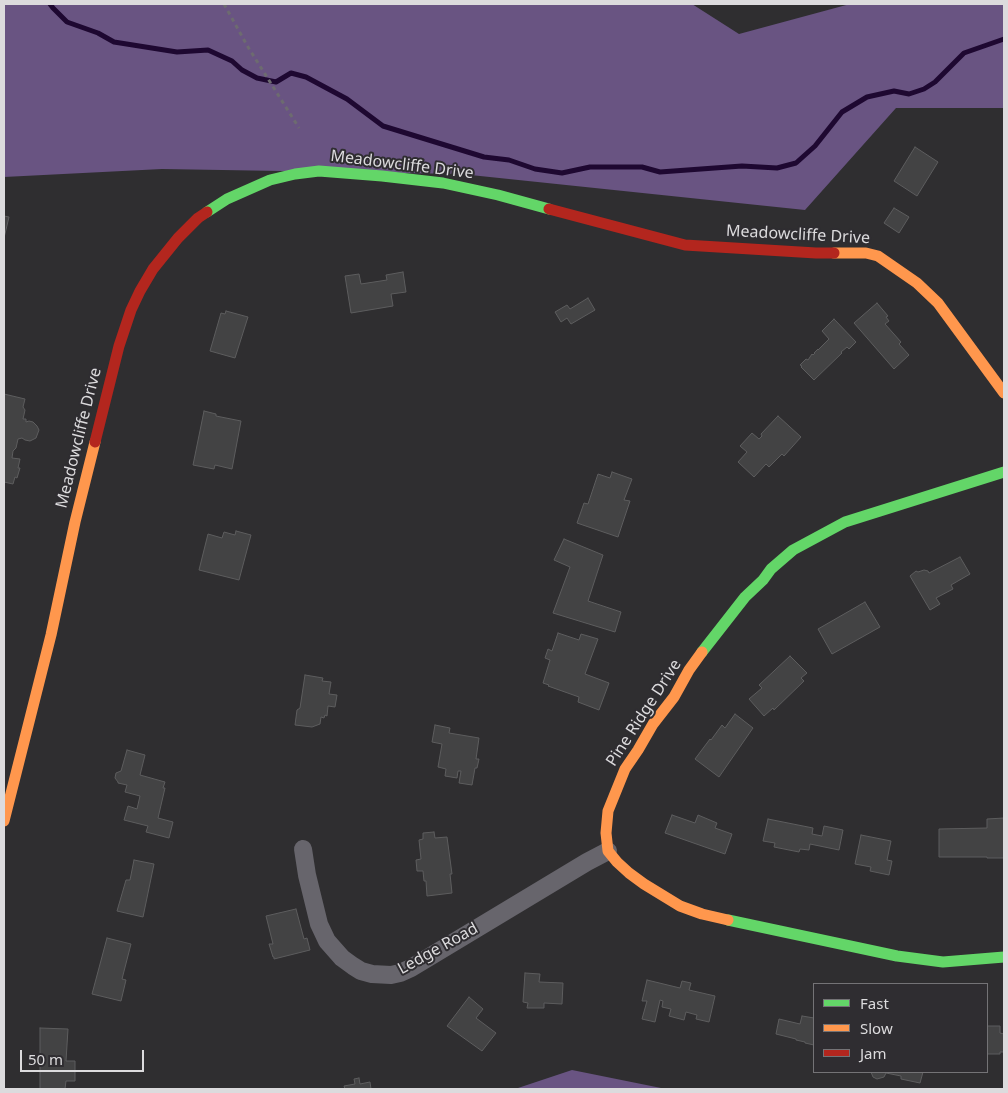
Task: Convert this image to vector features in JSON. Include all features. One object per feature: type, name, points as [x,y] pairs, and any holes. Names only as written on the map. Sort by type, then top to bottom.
[{"type":"street","name":"Meadowcliffe Drive","points":[[4,820],[51,636],[80,504],[119,346],[131,310],[153,269],[178,238],[198,218],[227,199],[270,180],[319,171],[443,183],[498,195],[685,245],[866,253],[878,256],[917,283],[938,303],[1004,393]]},
{"type":"street","name":"Pine Ridge Drive","points":[[608,851],[606,833],[608,811],[625,769],[653,724],[674,697],[689,670],[745,597],[763,580],[771,569],[793,550],[845,522],[1004,472]]},
{"type":"street","name":"Ledge Road","points":[[303,849],[307,875],[319,924],[327,941],[342,958],[361,971],[372,974],[391,975],[411,968],[608,851]]},
{"type":"street","points":[[608,851],[644,884],[680,906],[702,914],[897,956],[942,962],[1004,957]]},
{"type":"path","points":[[224,4],[248,48],[299,128]]},
{"type":"shaded area","points":[[4,4],[692,4],[739,34],[850,4],[1004,4],[1004,108],[896,108],[805,210],[461,174],[162,169],[4,177]]},
{"type":"shaded area","points":[[572,1070],[666,1089],[515,1089]]},
{"type":"building","points":[[915,147],[938,162],[917,196],[894,181]]},
{"type":"building","points":[[894,208],[909,217],[899,233],[884,223]]},
{"type":"building","points":[[4,216],[9,217],[4,238]]},
{"type":"building","points":[[403,272],[406,292],[391,294],[393,306],[351,313],[345,276],[359,274],[361,284],[387,280],[386,275]]},
{"type":"building","points":[[588,298],[595,310],[571,324],[567,318],[561,322],[555,312],[567,305],[570,309]]},
{"type":"building","points":[[877,303],[888,316],[886,317],[889,321],[885,324],[901,342],[899,344],[909,355],[894,369],[854,323]]},
{"type":"building","points":[[226,311],[248,317],[235,358],[210,351],[221,313],[225,314]]},
{"type":"building","points":[[834,319],[856,342],[849,349],[847,347],[841,352],[814,380],[800,365],[806,359],[808,360],[829,339],[822,331]]},
{"type":"building","points":[[4,394],[25,399],[23,419],[26,419],[26,422],[33,422],[39,430],[36,438],[30,441],[22,438],[18,439],[12,458],[20,459],[18,468],[20,468],[13,484],[4,482]]},
{"type":"building","points":[[204,411],[216,414],[216,416],[241,421],[232,469],[215,465],[214,469],[193,465]]},
{"type":"building","points":[[778,416],[801,437],[784,456],[782,454],[769,467],[766,464],[754,477],[738,462],[747,452],[740,446],[752,433],[759,439],[762,436],[761,434]]},
{"type":"building","points":[[612,472],[632,479],[624,500],[630,501],[618,537],[577,523],[584,503],[588,504],[598,474],[610,478]]},
{"type":"building","points":[[236,531],[251,535],[239,580],[199,570],[208,534],[222,538],[224,532],[235,535]]},
{"type":"building","points":[[564,539],[603,555],[588,601],[621,612],[615,632],[553,613],[570,567],[554,560]]},
{"type":"building","points":[[960,557],[970,574],[951,585],[953,589],[936,598],[940,604],[930,610],[910,576],[916,571],[924,570],[929,573]]},
{"type":"building","points":[[865,602],[880,627],[832,654],[818,629]]},
{"type":"building","points":[[558,633],[579,640],[581,634],[598,639],[585,674],[609,683],[599,710],[578,702],[579,697],[543,683],[550,660],[545,658],[548,649],[552,651]]},
{"type":"building","points":[[790,656],[807,673],[801,678],[804,681],[774,710],[773,708],[764,716],[749,699],[762,688],[759,685]]},
{"type":"building","points":[[305,675],[323,678],[322,681],[331,682],[329,694],[337,695],[335,707],[328,706],[327,716],[321,717],[320,724],[312,727],[295,725],[297,710],[300,708]]},
{"type":"building","points":[[735,714],[753,728],[719,777],[695,759],[722,725],[725,728]]},
{"type":"building","points":[[435,725],[450,728],[449,733],[479,738],[476,759],[479,759],[477,768],[475,768],[472,785],[459,783],[461,771],[458,771],[457,778],[445,776],[446,769],[438,767],[442,744],[432,742]]},
{"type":"building","points":[[127,750],[145,755],[140,775],[165,782],[158,818],[173,822],[169,838],[146,832],[148,826],[124,820],[128,806],[137,809],[140,796],[125,792],[127,785],[118,783],[115,778],[116,773],[121,771]]},
{"type":"building","points":[[672,815],[695,823],[698,815],[717,823],[715,828],[732,834],[725,854],[665,833]]},
{"type":"building","points":[[1004,818],[1004,858],[939,857],[939,829],[987,828],[987,819]]},
{"type":"building","points":[[768,819],[813,828],[812,834],[822,836],[824,826],[843,830],[839,850],[810,844],[809,850],[800,849],[799,852],[774,847],[775,843],[763,841]]},
{"type":"building","points":[[434,832],[435,838],[447,837],[452,874],[450,874],[452,893],[427,896],[423,871],[417,871],[416,860],[421,859],[419,840],[423,839],[423,833]]},
{"type":"building","points":[[861,835],[891,841],[887,860],[892,861],[889,875],[870,871],[871,867],[855,864]]},
{"type":"building","points":[[134,860],[154,864],[143,917],[117,911],[126,880],[130,880]]},
{"type":"building","points":[[296,909],[304,939],[307,938],[310,950],[274,959],[269,944],[273,944],[266,916]]},
{"type":"building","points":[[107,938],[131,944],[122,979],[126,980],[121,1001],[92,994]]},
{"type":"building","points":[[525,973],[540,974],[539,982],[563,983],[562,1004],[544,1003],[544,1008],[527,1008],[528,1003],[523,1002]]},
{"type":"building","points":[[647,980],[680,988],[682,981],[691,983],[689,990],[715,996],[709,1022],[696,1019],[697,1015],[686,1012],[684,1020],[669,1016],[671,1009],[662,1007],[663,1001],[660,1000],[655,1022],[642,1019],[647,1001],[642,1001]]},
{"type":"building","points":[[469,997],[483,1009],[476,1018],[496,1033],[482,1051],[447,1026]]},
{"type":"building","points":[[802,1016],[813,1018],[813,1045],[776,1034],[779,1019],[800,1024]]},
{"type":"building","points":[[988,1026],[1000,1026],[1000,1033],[1004,1034],[1004,1052],[1000,1052],[1000,1054],[988,1054]]},
{"type":"building","points":[[40,1028],[68,1029],[66,1061],[75,1061],[75,1081],[66,1081],[65,1089],[40,1089]]},
{"type":"building","points":[[871,1073],[886,1073],[884,1077],[877,1079],[873,1077]]},
{"type":"building","points":[[886,1073],[923,1073],[920,1083],[901,1079],[901,1076]]},
{"type":"building","points":[[359,1078],[360,1084],[370,1082],[371,1089],[345,1089],[344,1086],[355,1084],[354,1079]]},
{"type":"waterway","points":[[50,4],[67,22],[98,33],[114,42],[177,52],[208,50],[232,61],[242,70],[257,78],[276,82],[291,73],[306,77],[347,99],[383,126],[484,157],[509,160],[535,169],[562,173],[590,167],[642,167],[660,172],[742,166],[777,168],[796,163],[815,146],[842,112],[867,97],[894,91],[909,94],[924,89],[935,82],[964,53],[1004,39]]},
{"type":"traffic: fast","points":[[207,212],[227,199],[270,180],[319,171],[443,183],[549,209]]},
{"type":"traffic: fast","points":[[702,652],[745,597],[763,580],[771,569],[793,550],[845,522],[1004,472]]},
{"type":"traffic: fast","points":[[728,920],[897,956],[943,962],[1004,957]]},
{"type":"traffic: slow","points":[[834,253],[866,253],[878,256],[917,283],[938,303],[1004,393]]},
{"type":"traffic: slow","points":[[4,821],[51,635],[75,522],[95,442]]},
{"type":"traffic: slow","points":[[702,652],[625,769],[608,811],[606,833],[608,851],[617,862],[644,884],[680,906],[702,914],[728,920]]},
{"type":"traffic: jam","points":[[549,209],[685,245],[834,253]]},
{"type":"traffic: jam","points":[[95,442],[119,346],[131,310],[140,291],[153,269],[178,238],[198,218],[207,212]]}]
